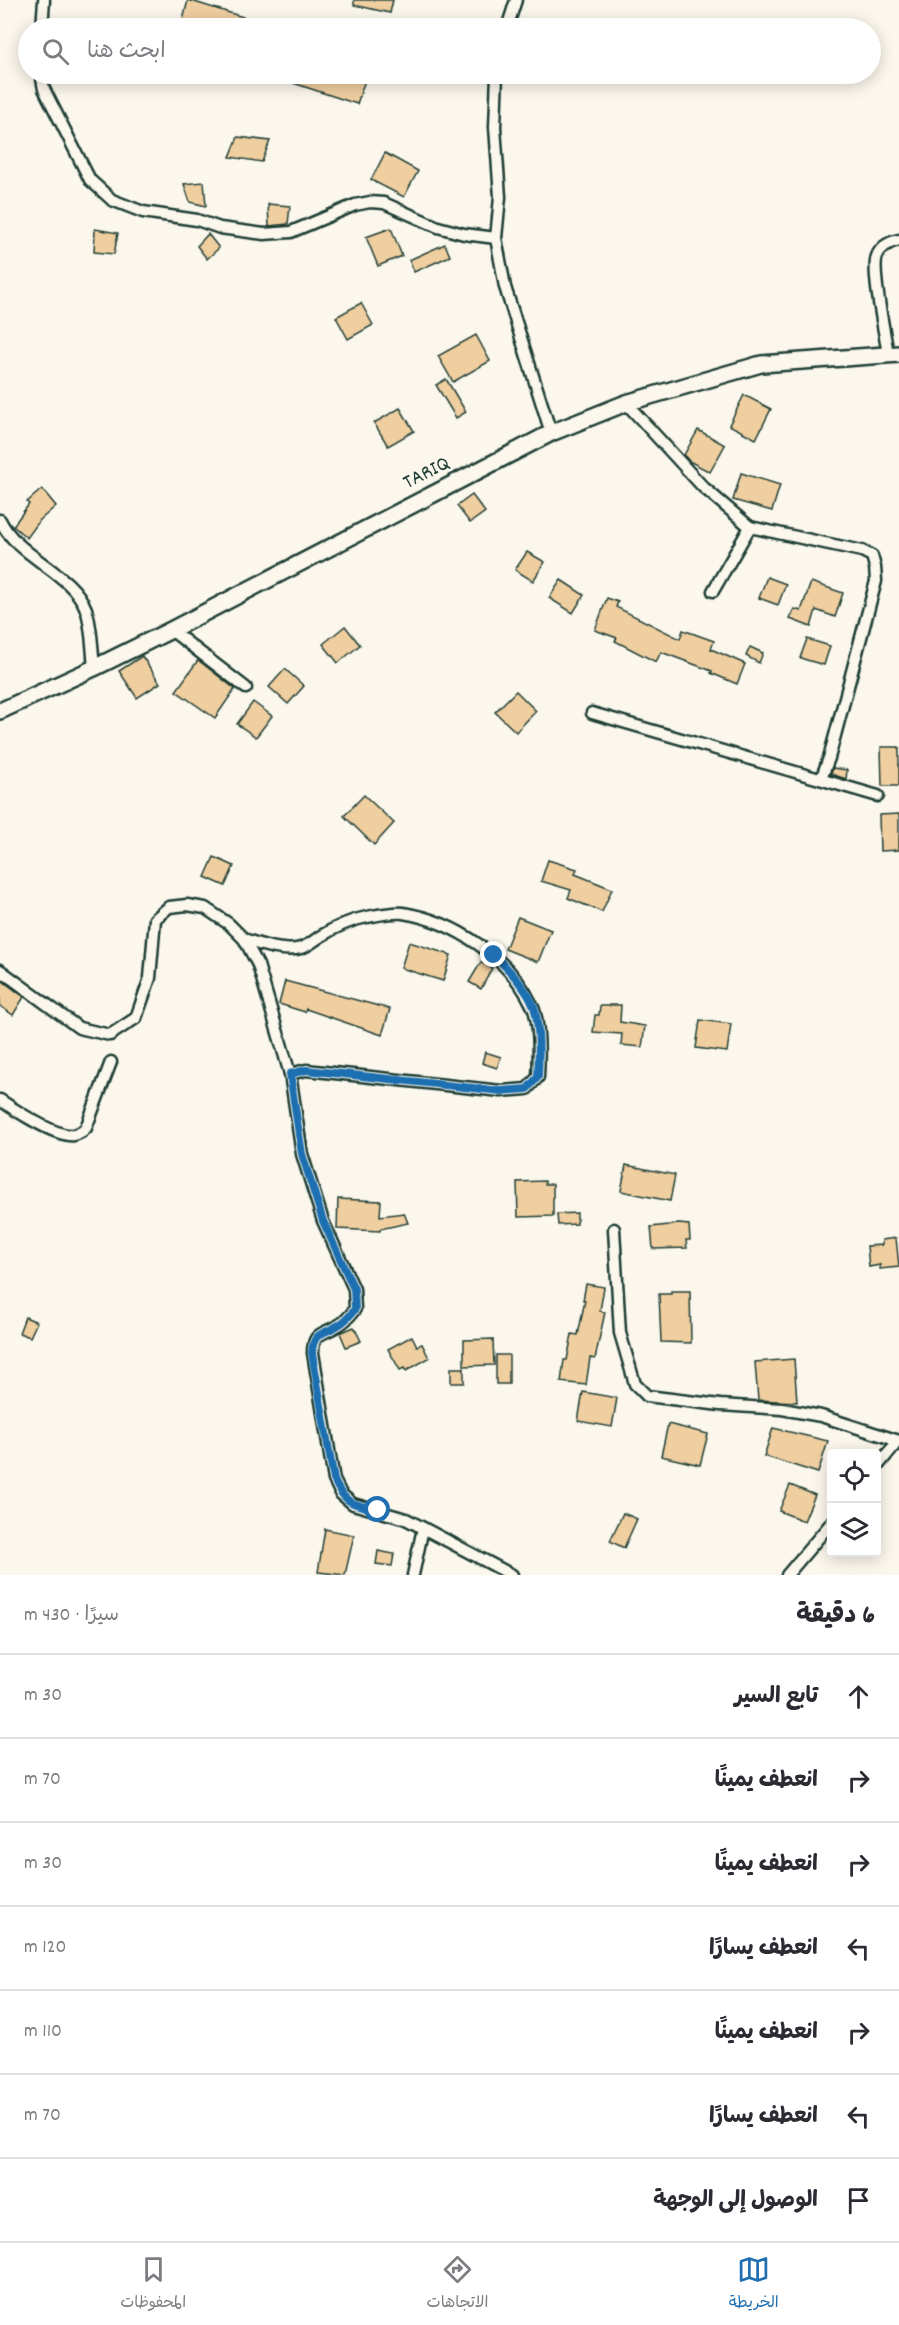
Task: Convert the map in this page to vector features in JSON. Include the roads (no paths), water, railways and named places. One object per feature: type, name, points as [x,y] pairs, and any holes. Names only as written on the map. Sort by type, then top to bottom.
[{"type":"main road","name":"TARIQ","points":[[0,711],[171,630],[551,433],[626,403],[760,364],[894,354]]},
{"type":"street","points":[[43,18],[44,0]]},
{"type":"street","points":[[510,18],[516,0]]},
{"type":"street","points":[[43,84],[90,180],[112,200],[143,212],[197,220],[220,228],[264,234],[291,232],[355,205],[370,202],[384,203],[438,227],[464,234],[496,238]]},
{"type":"street","points":[[497,84],[495,127],[500,197],[496,238],[505,287],[551,433]]},
{"type":"street","points":[[894,354],[877,274],[877,257],[884,246],[899,240]]},
{"type":"street","points":[[626,403],[703,487],[750,527],[862,551],[872,556],[876,581],[829,758],[821,779]]},
{"type":"street","points":[[0,520],[16,543],[80,597],[89,625],[94,668]]},
{"type":"street","points":[[713,591],[750,527]]},
{"type":"street","points":[[171,630],[246,688]]},
{"type":"street","points":[[592,713],[878,796]]},
{"type":"street","points":[[0,970],[79,1028],[110,1035],[136,1018],[150,978],[155,919],[169,907],[187,905],[205,908],[229,924],[244,939],[258,964],[290,1074],[302,1154],[323,1221],[354,1289],[355,1309],[347,1319],[317,1335],[312,1353],[334,1480],[340,1494],[353,1504],[406,1519],[512,1575]]},
{"type":"street","points":[[244,939],[269,948],[301,948],[332,930],[364,918],[400,913],[419,917],[481,945],[494,955],[520,985],[534,1007],[539,1050],[538,1077],[527,1089],[501,1091],[306,1070],[290,1074]]},
{"type":"street","points":[[0,1100],[36,1122],[68,1135],[81,1133],[86,1128],[111,1062]]},
{"type":"street","points":[[614,1229],[620,1333],[635,1384],[647,1396],[720,1405],[782,1409],[821,1416],[899,1441],[881,1462]]},
{"type":"street","points":[[787,1575],[827,1527]]},
{"type":"street","points":[[413,1575],[423,1528]]}]
